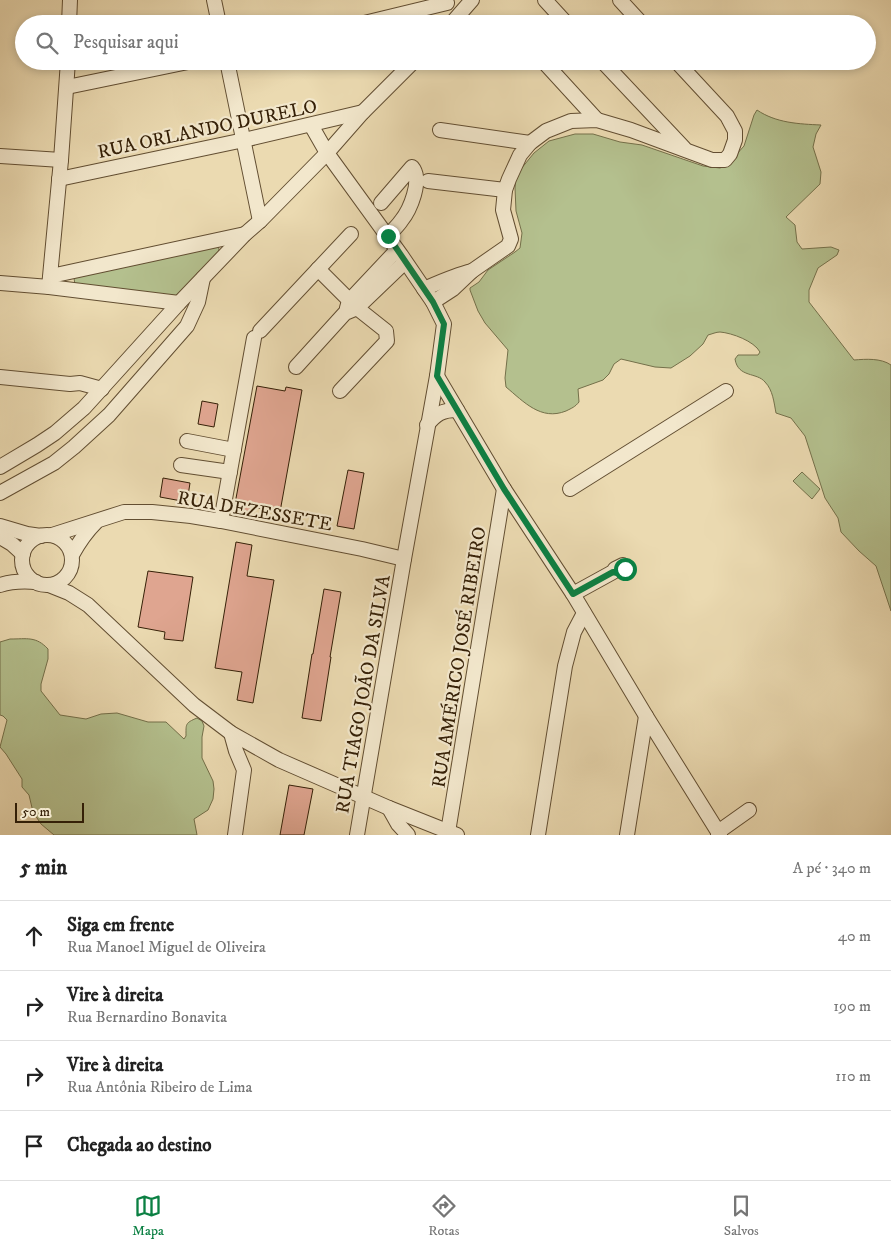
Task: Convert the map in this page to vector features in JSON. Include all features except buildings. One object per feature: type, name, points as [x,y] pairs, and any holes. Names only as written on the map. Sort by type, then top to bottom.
[{"type":"street","points":[[69,15],[70,0]]},
{"type":"street","points":[[214,0],[217,15]]},
{"type":"street","points":[[459,15],[472,0]]},
{"type":"street","points":[[545,0],[559,15]]},
{"type":"street","points":[[620,0],[634,15]]},
{"type":"street","points":[[395,15],[446,2],[452,15]]},
{"type":"street","points":[[50,282],[68,70]]},
{"type":"street","points":[[67,87],[149,70]]},
{"type":"street","points":[[229,70],[260,221]]},
{"type":"street","points":[[0,467],[55,433],[84,408],[178,303],[327,153],[363,112],[405,70]]},
{"type":"street","points":[[551,70],[597,120]]},
{"type":"street","points":[[610,70],[686,150]]},
{"type":"street","points":[[433,302],[453,289],[472,271],[508,246],[511,239],[503,210],[505,190],[520,155],[530,143],[546,131],[571,121],[597,120],[631,130],[712,160],[725,160],[730,154],[735,140],[735,131],[727,116],[684,70]]},
{"type":"street","name":"RUA ORLANDO DURELO","points":[[59,179],[244,140],[363,112]]},
{"type":"street","name":"RUA TIAGO JOÃO DA SILVA","points":[[311,125],[327,153],[388,236],[433,302],[444,324],[437,376],[357,835]]},
{"type":"street","points":[[440,130],[530,143]]},
{"type":"street","points":[[0,156],[61,160]]},
{"type":"street","points":[[381,203],[412,167],[417,176],[415,193],[402,220],[388,236]]},
{"type":"street","points":[[428,182],[505,190]]},
{"type":"street","points":[[50,282],[245,234]]},
{"type":"street","points":[[221,521],[257,334],[351,234]]},
{"type":"street","points":[[296,368],[351,307],[397,250]]},
{"type":"street","points":[[351,307],[406,262]]},
{"type":"street","points":[[318,269],[351,307],[386,331],[387,341],[340,391]]},
{"type":"street","points":[[424,289],[443,280],[472,271]]},
{"type":"street","points":[[0,493],[54,462],[74,447],[109,415],[187,326],[198,302],[203,278]]},
{"type":"street","points":[[0,283],[50,282],[178,303]]},
{"type":"street","points":[[437,376],[504,489],[573,594],[719,834],[749,810]]},
{"type":"street","points":[[0,378],[70,384],[80,383],[102,388]]},
{"type":"street","points":[[70,384],[83,400],[84,408]]},
{"type":"street","points":[[570,488],[726,390]]},
{"type":"street","points":[[427,426],[440,413],[448,410],[457,410]]},
{"type":"street","points":[[187,441],[234,450]]},
{"type":"street","points":[[181,465],[230,472]]},
{"type":"street","name":"RUA AMÉRICO JOSÉ RIBEIRO","points":[[453,833],[504,489]]},
{"type":"street","name":"RUA DEZESSETE","points":[[46,535],[124,512],[152,512],[221,521],[404,559]]},
{"type":"street","points":[[4,584],[16,582],[56,584],[63,580],[68,575],[78,544],[98,519]]},
{"type":"street","points":[[0,526],[27,534],[59,538],[65,542],[70,548],[77,588],[88,605]]},
{"type":"street","points":[[4,584],[22,557],[29,542],[46,535]]},
{"type":"street","points":[[0,537],[12,544],[22,557],[26,573],[42,584],[69,593],[88,605],[194,705],[231,733],[279,760],[389,808],[429,830],[453,833]]},
{"type":"street","points":[[573,594],[621,569]]},
{"type":"street","points":[[538,835],[565,666],[574,632],[584,613]]},
{"type":"street","points":[[627,835],[646,716]]},
{"type":"street","points":[[231,733],[244,770],[235,835]]},
{"type":"street","points":[[244,770],[263,751]]},
{"type":"street","points":[[389,808],[398,824],[408,835]]},
{"type":"green space","points":[[757,110],[780,120],[821,125],[816,134],[813,147],[821,172],[820,184],[786,217],[795,225],[797,242],[802,249],[831,247],[839,250],[837,255],[818,268],[809,290],[809,302],[854,360],[878,360],[891,365],[891,611],[876,566],[841,532],[838,518],[825,498],[805,436],[791,418],[776,413],[768,385],[762,379],[744,372],[737,365],[735,359],[738,355],[758,355],[760,352],[753,344],[736,336],[718,332],[708,335],[703,344],[690,356],[671,368],[655,367],[621,359],[614,364],[609,374],[603,380],[578,389],[579,402],[575,406],[566,411],[549,414],[526,404],[506,387],[508,350],[485,323],[470,290],[488,270],[520,248],[522,233],[516,211],[516,175],[534,153],[549,141],[575,134],[593,134],[620,142],[642,145],[703,166],[720,168],[727,165],[744,146]]},
{"type":"green space","points":[[217,245],[219,249],[218,255],[180,296],[75,285],[74,278],[78,275]]},
{"type":"green space","points":[[802,472],[820,489],[812,499],[793,481]]},
{"type":"green space","points":[[10,639],[35,640],[48,649],[48,659],[41,691],[60,715],[86,719],[101,714],[117,713],[148,722],[166,722],[184,739],[186,736],[186,726],[190,721],[197,718],[202,721],[204,726],[202,758],[213,781],[214,789],[213,799],[208,810],[194,819],[197,835],[54,835],[41,824],[33,812],[29,795],[22,787],[22,779],[0,747],[7,720],[0,715],[0,642]]},
{"type":"route","points":[[388,236],[433,302],[444,324],[437,376],[504,489],[573,594],[613,572],[617,573],[625,569]]}]
